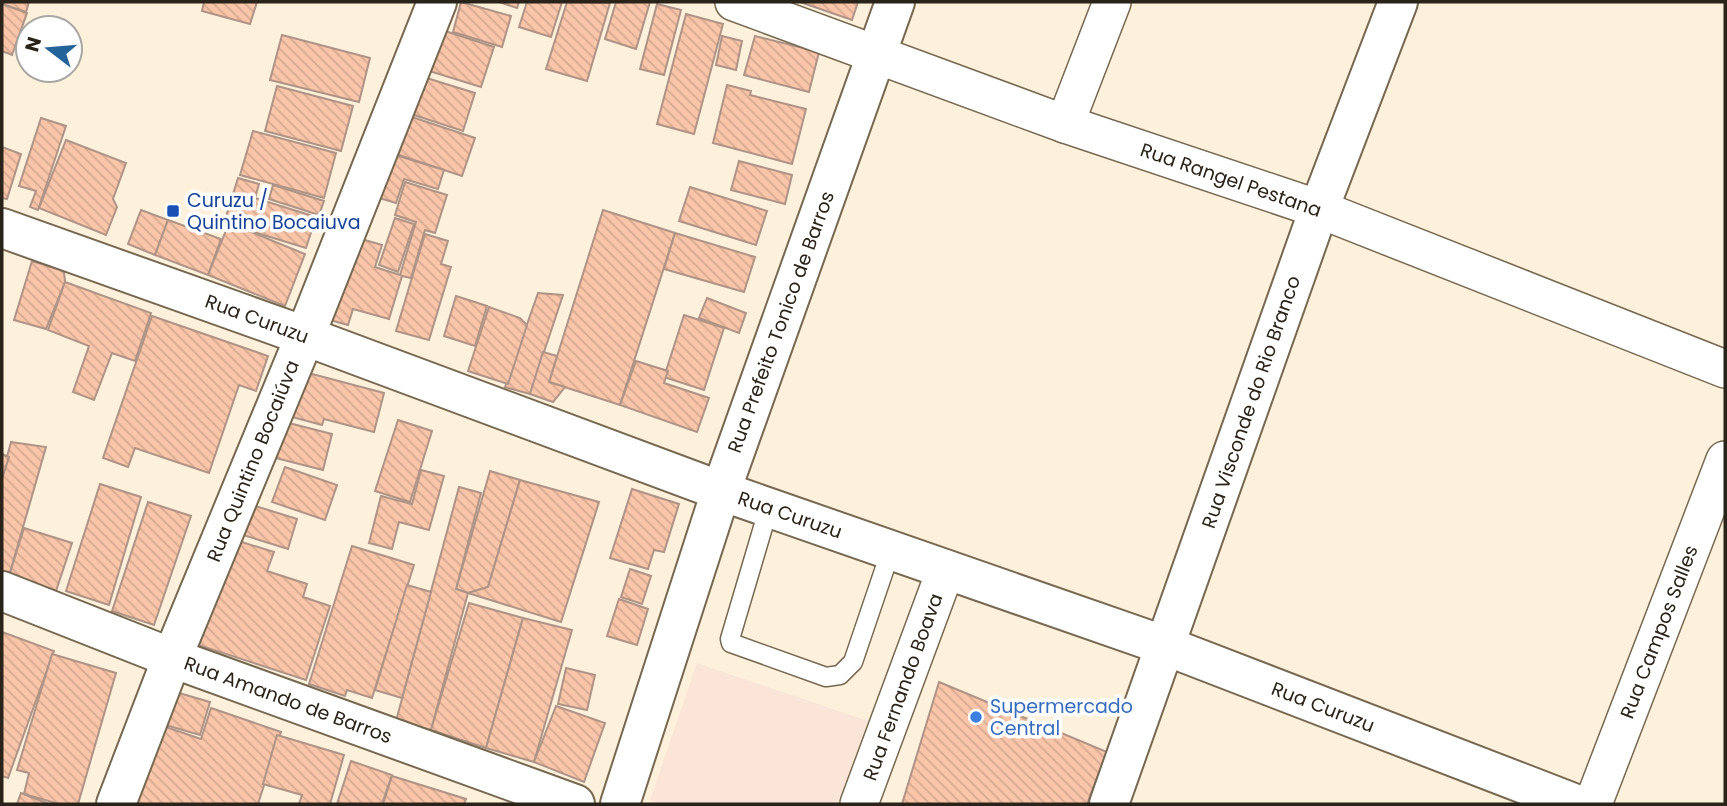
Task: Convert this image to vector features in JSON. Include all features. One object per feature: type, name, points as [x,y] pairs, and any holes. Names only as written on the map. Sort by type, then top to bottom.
[{"type":"street","name":"Rua Quintino Bocaiúva","points":[[116,804],[172,658],[305,336],[438,2]]},
{"type":"street","name":"Rua Rangel Pestana","points":[[734,2],[1065,124],[1319,209],[1725,369]]},
{"type":"street","name":"Rua Prefeito Tonico de Barros","points":[[620,804],[721,491],[895,2]]},
{"type":"street","points":[[1065,124],[1112,2]]},
{"type":"street","name":"Rua Visconde do Rio Branco","points":[[1109,804],[1319,209],[1398,2]]},
{"type":"street","name":"Rua Curuzu","points":[[2,228],[305,336],[721,491],[1166,646],[1576,804]]},
{"type":"street","name":"Rua Campos Salles","points":[[1592,804],[1725,460]]},
{"type":"street","name":"Rua Fernando Boava","points":[[859,804],[946,569]]},
{"type":"street","name":"Rua Amando de Barros","points":[[2,591],[172,658],[575,804]]},
{"type":"lane","points":[[769,507],[730,639],[732,643],[826,677],[840,675],[853,662],[891,550]]},
{"type":"shaded area","points":[[697,663],[868,721],[837,804],[660,804],[650,800]]},
{"type":"building","points":[[2,2],[29,2],[26,12]]},
{"type":"building","points":[[204,2],[257,2],[250,24],[202,11]]},
{"type":"building","points":[[461,2],[511,16],[502,47],[453,32]]},
{"type":"building","points":[[499,2],[519,2],[517,8]]},
{"type":"building","points":[[527,2],[562,2],[551,37],[519,27]]},
{"type":"building","points":[[567,2],[610,3],[587,81],[546,69]]},
{"type":"building","points":[[616,2],[650,2],[636,49],[605,39]]},
{"type":"building","points":[[800,2],[858,2],[852,20]]},
{"type":"building","points":[[2,4],[27,13],[14,14],[12,55],[2,51]]},
{"type":"building","points":[[657,4],[681,10],[664,75],[640,69]]},
{"type":"building","points":[[686,14],[723,24],[694,134],[657,124]]},
{"type":"building","points":[[436,28],[494,47],[481,87],[423,69]]},
{"type":"building","points":[[282,35],[370,58],[359,102],[270,80]]},
{"type":"building","points":[[722,36],[742,41],[736,70],[716,65]]},
{"type":"building","points":[[755,36],[819,52],[809,92],[744,75]]},
{"type":"building","points":[[417,75],[475,93],[463,131],[405,112]]},
{"type":"building","points":[[727,85],[751,91],[750,95],[806,109],[792,164],[713,143]]},
{"type":"building","points":[[277,86],[353,106],[341,151],[265,131]]},
{"type":"building","points":[[403,114],[475,138],[462,176],[390,152]]},
{"type":"building","points":[[41,118],[66,126],[38,210],[30,207],[36,191],[19,186]]},
{"type":"building","points":[[253,131],[336,153],[324,198],[240,175]]},
{"type":"building","points":[[66,140],[126,163],[113,199],[117,207],[106,235],[39,208]]},
{"type":"building","points":[[2,147],[21,154],[7,199],[2,198]]},
{"type":"building","points":[[389,153],[444,170],[438,189],[404,179],[396,203],[376,197]]},
{"type":"building","points":[[739,161],[792,175],[785,204],[731,190]]},
{"type":"building","points":[[238,178],[259,184],[255,198],[316,217],[306,248],[224,223]]},
{"type":"building","points":[[405,182],[447,195],[435,233],[425,230],[411,278],[402,276],[389,319],[353,309],[348,325],[326,319],[351,236],[382,245],[375,267],[400,275],[416,222],[395,215]]},
{"type":"building","points":[[273,185],[324,201],[319,215],[269,199]]},
{"type":"building","points":[[690,187],[767,211],[756,245],[679,221]]},
{"type":"building","points":[[141,210],[168,220],[155,255],[128,244]]},
{"type":"building","points":[[603,210],[675,233],[620,405],[549,382]]},
{"type":"building","points":[[395,218],[414,224],[398,272],[379,265]]},
{"type":"building","points":[[168,220],[221,239],[208,275],[155,255]]},
{"type":"building","points":[[229,223],[305,254],[285,306],[208,275]]},
{"type":"building","points":[[675,233],[755,257],[744,292],[664,269]]},
{"type":"building","points":[[425,234],[448,241],[441,264],[451,267],[429,340],[396,331]]},
{"type":"building","points":[[32,261],[64,271],[65,282],[46,329],[14,320]]},
{"type":"building","points":[[65,282],[151,313],[135,361],[112,353],[94,400],[73,392],[89,346],[48,330]]},
{"type":"building","points":[[538,293],[563,295],[530,394],[505,387]]},
{"type":"building","points":[[456,296],[487,306],[475,346],[444,336]]},
{"type":"building","points":[[707,298],[746,313],[739,333],[699,318]]},
{"type":"building","points":[[489,307],[520,318],[527,325],[508,384],[468,371]]},
{"type":"building","points":[[684,315],[724,328],[704,390],[664,377]]},
{"type":"building","points":[[152,316],[268,356],[256,391],[239,385],[209,473],[135,448],[128,467],[103,458]]},
{"type":"building","points":[[543,352],[557,356],[549,382],[565,387],[553,402],[530,394]]},
{"type":"building","points":[[636,361],[668,371],[664,383],[709,398],[697,432],[620,405]]},
{"type":"building","points":[[297,370],[384,393],[374,432],[324,419],[322,425],[285,415]]},
{"type":"building","points":[[277,420],[332,434],[323,470],[268,456]]},
{"type":"building","points":[[398,420],[432,431],[410,502],[375,491]]},
{"type":"building","points":[[11,442],[46,447],[9,576],[2,573],[2,475]]},
{"type":"building","points":[[2,454],[9,457],[2,479]]},
{"type":"building","points":[[285,467],[337,485],[325,520],[272,502]]},
{"type":"building","points":[[421,470],[444,476],[429,530],[399,522],[392,549],[369,543],[381,496],[412,504]]},
{"type":"building","points":[[490,471],[520,480],[488,587],[468,593],[456,589]]},
{"type":"building","points":[[520,480],[599,502],[561,622],[468,593],[488,587]]},
{"type":"building","points":[[100,484],[141,497],[109,605],[66,591]]},
{"type":"building","points":[[459,487],[481,493],[456,589],[468,593],[431,730],[396,721]]},
{"type":"building","points":[[632,489],[679,504],[664,552],[654,550],[648,569],[610,558]]},
{"type":"building","points":[[148,502],[191,516],[154,625],[112,611]]},
{"type":"building","points":[[246,503],[297,519],[288,549],[237,533]]},
{"type":"building","points":[[24,528],[72,543],[56,591],[9,576]]},
{"type":"building","points":[[232,539],[274,552],[267,571],[307,584],[303,597],[330,606],[306,680],[189,642]]},
{"type":"building","points":[[352,546],[414,565],[372,698],[347,690],[345,696],[309,684]]},
{"type":"building","points":[[630,569],[651,576],[642,604],[621,597]]},
{"type":"building","points":[[407,585],[431,592],[402,698],[375,690]]},
{"type":"building","points":[[619,599],[648,609],[637,645],[607,636]]},
{"type":"building","points":[[469,603],[523,618],[486,748],[431,730]]},
{"type":"building","points":[[523,618],[572,630],[534,762],[486,748]]},
{"type":"building","points":[[2,632],[54,651],[8,778],[2,776]]},
{"type":"building","points":[[52,654],[116,673],[78,804],[59,804],[24,794],[29,773],[17,770]]},
{"type":"building","points":[[566,668],[595,675],[587,710],[558,704]]},
{"type":"building","name":"Supermercado Central","points":[[939,682],[1107,752],[1087,804],[902,804]]},
{"type":"building","points":[[172,691],[210,702],[200,735],[162,724]]},
{"type":"building","points":[[556,706],[605,723],[584,782],[534,762]]},
{"type":"building","points":[[211,708],[281,732],[258,804],[132,804],[163,726],[201,739]]},
{"type":"building","points":[[277,735],[344,755],[330,804],[299,804],[302,795],[263,784]]},
{"type":"building","points":[[351,761],[392,775],[382,804],[337,804]]},
{"type":"building","points":[[392,776],[466,799],[464,804],[383,804]]},
{"type":"building","points":[[21,793],[49,804],[17,804]]},
{"type":"place","name":"Curuzu / Quintino Bocaiuva","points":[[173,211]]},
{"type":"place","name":"Supermercado Central","points":[[976,717]]}]
